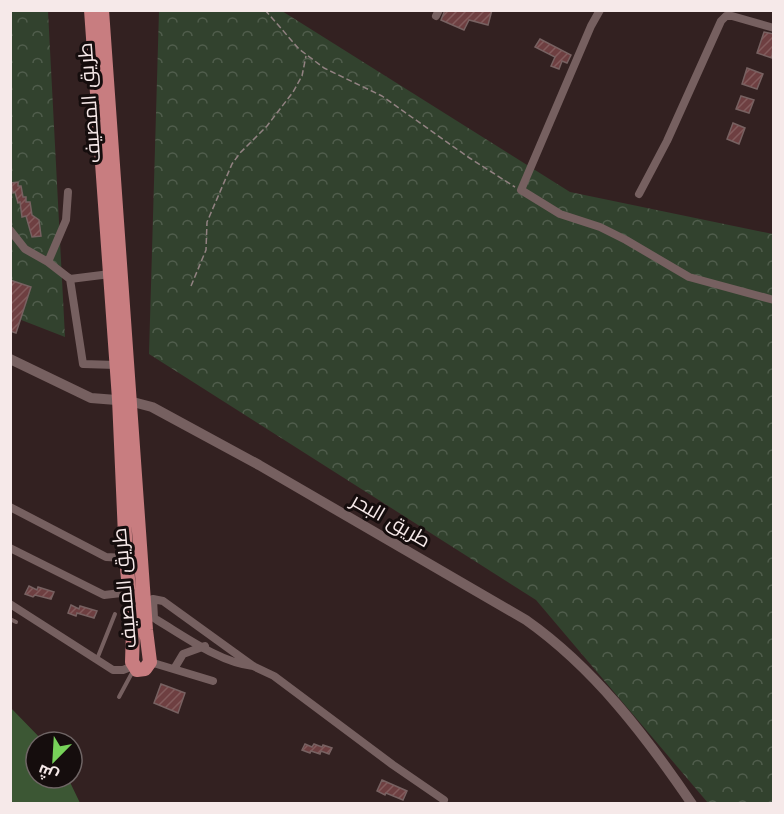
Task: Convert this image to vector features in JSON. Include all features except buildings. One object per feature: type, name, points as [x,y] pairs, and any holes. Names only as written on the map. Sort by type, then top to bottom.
[{"type":"main road","name":"طريق المصيف","points":[[91,10],[116,364],[124,400],[126,558],[130,592],[139,622],[150,662],[143,670],[133,667],[139,622],[102,10]]},
{"type":"street","points":[[600,10],[591,26],[521,190],[560,214],[600,227],[626,240],[689,277],[774,300]]},
{"type":"street","points":[[639,194],[671,131],[721,21],[726,16],[732,16],[774,28]]},
{"type":"street","points":[[48,262],[66,220],[68,192]]},
{"type":"street","points":[[10,230],[25,249],[48,262],[69,279],[82,364],[116,364]]},
{"type":"street","points":[[69,279],[110,274]]},
{"type":"street","name":"طريق البحر","points":[[10,359],[91,398],[124,400],[152,407],[460,580],[526,620],[554,639],[608,693],[692,804]]},
{"type":"street","points":[[10,507],[106,557],[126,558]]},
{"type":"street","points":[[10,548],[106,596],[130,592]]},
{"type":"street","points":[[253,666],[242,665],[204,647],[155,619],[153,599],[163,601],[253,666],[274,676],[444,800]]},
{"type":"street","points":[[13,606],[116,671],[133,667]]},
{"type":"street","points":[[174,669],[183,654],[204,647],[215,639]]},
{"type":"street","points":[[150,662],[213,681]]},
{"type":"lane","points":[[13,606],[10,617],[16,622]]},
{"type":"lane","points":[[96,660],[115,614]]},
{"type":"lane","points":[[119,697],[133,667]]},
{"type":"path","points":[[265,10],[299,49],[324,68],[382,96],[468,157],[521,190]]},
{"type":"path","points":[[192,286],[206,249],[207,222],[232,164],[267,126],[293,92],[302,76],[306,55]]},
{"type":"green space","points":[[10,11],[48,11],[65,337],[11,316]]},
{"type":"green space","points":[[159,11],[282,11],[570,192],[773,234],[773,803],[708,803],[536,600],[149,354]]},
{"type":"shaded area","points":[[10,707],[32,730],[24,730],[24,790],[74,790],[80,803],[11,803]]}]
